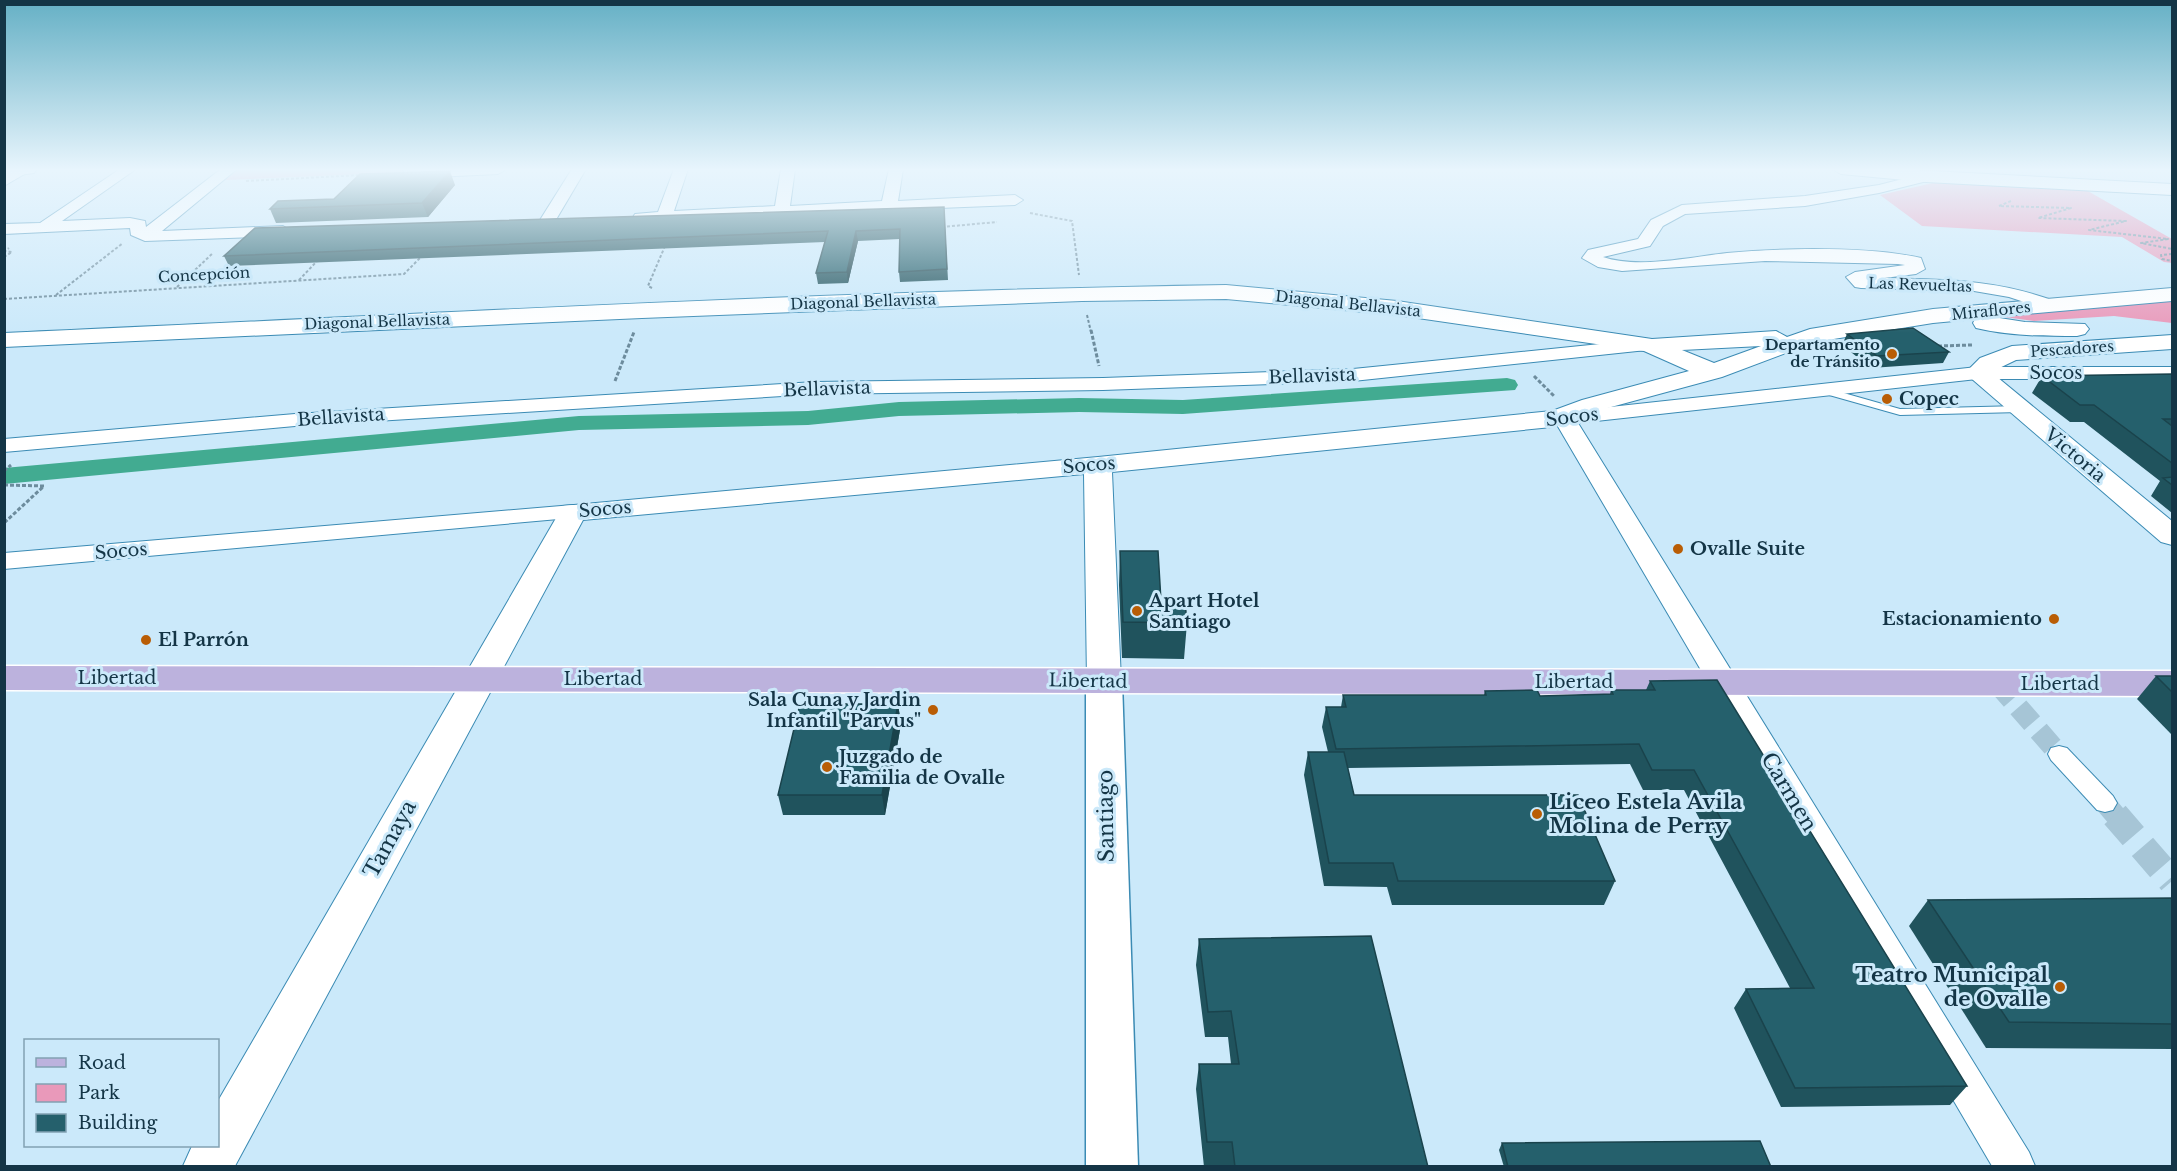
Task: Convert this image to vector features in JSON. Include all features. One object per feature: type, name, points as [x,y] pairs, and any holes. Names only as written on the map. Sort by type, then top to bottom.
[{"type":"main road","name":"Libertad","points":[[4,678],[2172,684]]},
{"type":"main road","name":"Santiago","points":[[1104,681],[1112,1167]]},
{"type":"street","points":[[45,227],[50,224]]},
{"type":"street","points":[[4,229],[116,224]]},
{"type":"street","points":[[136,224],[140,224],[137,232],[143,235],[302,230]]},
{"type":"street","points":[[143,235],[158,224]]},
{"type":"street","name":"Las Revueltas","points":[[1657,224],[1644,243],[1594,255],[1590,258],[1599,263],[1625,265],[1744,257],[1851,256],[1898,259],[1915,262],[1916,269],[1855,277],[1861,283],[1893,285],[1934,283],[2002,290],[2049,305]]},
{"type":"street","name":"Diagonal Bellavista","points":[[4,340],[317,324],[1082,294],[1226,292],[1397,308],[1649,345],[1713,372]]},
{"type":"street","name":"Miraflores","points":[[1649,345],[1810,336],[1933,316],[2172,295]]},
{"type":"street","points":[[1933,316],[2025,329],[2140,330],[2172,341]]},
{"type":"street","name":"Miraflores","points":[[1558,418],[1591,405],[1713,372],[1810,336]]},
{"type":"street","name":"Pescadores","points":[[1987,366],[2012,353],[2172,341]]},
{"type":"street","name":"Bellavista","points":[[4,446],[295,420],[804,389],[1103,384],[1353,375],[1649,345]]},
{"type":"street","name":"Socos","points":[[4,561],[1098,465],[1558,418],[1817,389],[1987,366],[2172,373]]},
{"type":"street","name":"Victoria","points":[[1987,366],[2020,409],[2172,536]]},
{"type":"street","name":"Carmen","points":[[1558,418],[1723,682],[2015,1167]]},
{"type":"street","name":"Santiago","points":[[1098,465],[1104,681]]},
{"type":"street","name":"Tamaya","points":[[208,1167],[573,512]]},
{"type":"street","points":[[2059,754],[2105,803]]},
{"type":"lane","points":[[1817,389],[1900,412],[2020,409]]},
{"type":"path","points":[[933,228],[975,224]]},
{"type":"path","points":[[1072,224],[1082,294],[1103,384]]},
{"type":"path","points":[[2116,224],[2088,230],[2168,239],[2141,243],[2172,249]]},
{"type":"path","points":[[176,287],[235,233]]},
{"type":"path","points":[[55,296],[119,245],[143,235]]},
{"type":"path","points":[[299,281],[323,254]]},
{"type":"path","name":"Concepción","points":[[4,299],[404,274],[424,254]]},
{"type":"path","points":[[2172,254],[2161,255],[2162,259],[2172,261]]},
{"type":"path","points":[[1936,346],[1972,345],[1987,366]]},
{"type":"path","points":[[1518,358],[1561,404],[1542,407],[1558,418]]},
{"type":"path","points":[[4,485],[44,486],[4,523]]},
{"type":"green space","points":[[1919,224],[2145,224],[2172,239],[2172,263],[2164,262],[2122,237],[1922,226]]},
{"type":"green space","points":[[2172,300],[2172,323],[2114,316],[2034,321],[1982,314]]},
{"type":"building","points":[[398,224],[945,224],[947,269],[899,272],[900,229],[856,231],[847,272],[816,273],[828,231],[224,256],[255,228]]},
{"type":"building","points":[[1913,328],[1949,352],[1877,356],[1847,334]]},
{"type":"building","points":[[2172,374],[2172,419],[2163,419],[2172,426],[2172,463],[2094,405],[2080,405],[2042,376]]},
{"type":"building","points":[[2172,477],[2172,485],[2163,478]]},
{"type":"building","points":[[1120,551],[1158,551],[1161,601],[1185,602],[1187,623],[1123,622]]},
{"type":"building","points":[[2156,676],[2172,676],[2172,692]]},
{"type":"building","points":[[1717,680],[1967,1086],[1795,1088],[1746,989],[1814,988],[1694,770],[1652,770],[1639,744],[1336,749],[1326,707],[1346,707],[1343,695],[1486,695],[1485,691],[1537,690],[1540,696],[1613,694],[1611,690],[1655,690],[1650,681]]},
{"type":"building","points":[[800,704],[898,704],[882,795],[778,795]]},
{"type":"building","points":[[1308,752],[1344,752],[1354,795],[1578,795],[1615,881],[1398,881],[1393,863],[1329,863]]},
{"type":"building","name":"Teatro Municipal de Ovalle","points":[[2172,898],[2172,1024],[2009,1022],[1928,900]]},
{"type":"building","points":[[1371,936],[1428,1167],[1235,1167],[1232,1142],[1207,1142],[1199,1064],[1239,1064],[1231,1011],[1208,1012],[1199,939]]},
{"type":"building","points":[[1760,1141],[1771,1167],[1508,1167],[1502,1143]]},
{"type":"waterway","points":[[4,476],[579,423],[808,418],[899,409],[1079,405],[1183,407],[1507,385]]},
{"type":"tunnel","points":[[1998,684],[2059,754]]},
{"type":"tunnel","points":[[2105,803],[2116,816]]},
{"type":"tunnel","points":[[2115,815],[2172,881]]},
{"type":"place","name":"Departamento de Tránsito","points":[[1892,354]]},
{"type":"place","name":"Copec","points":[[1887,399]]},
{"type":"place","name":"Ovalle Suite","points":[[1678,549]]},
{"type":"place","name":"Apart Hotel Santiago","points":[[1137,611]]},
{"type":"place","name":"Estacionamiento","points":[[2054,619]]},
{"type":"place","name":"El Parrón","points":[[146,640]]},
{"type":"place","name":"Sala Cuna y Jardin Infantil \"Parvus\"","points":[[933,710]]},
{"type":"place","name":"Juzgado de Familia de Ovalle","points":[[827,767]]},
{"type":"place","name":"Liceo Estela Avila Molina de Perry","points":[[1537,814]]},
{"type":"place","name":"Teatro Municipal de Ovalle","points":[[2060,987]]}]
